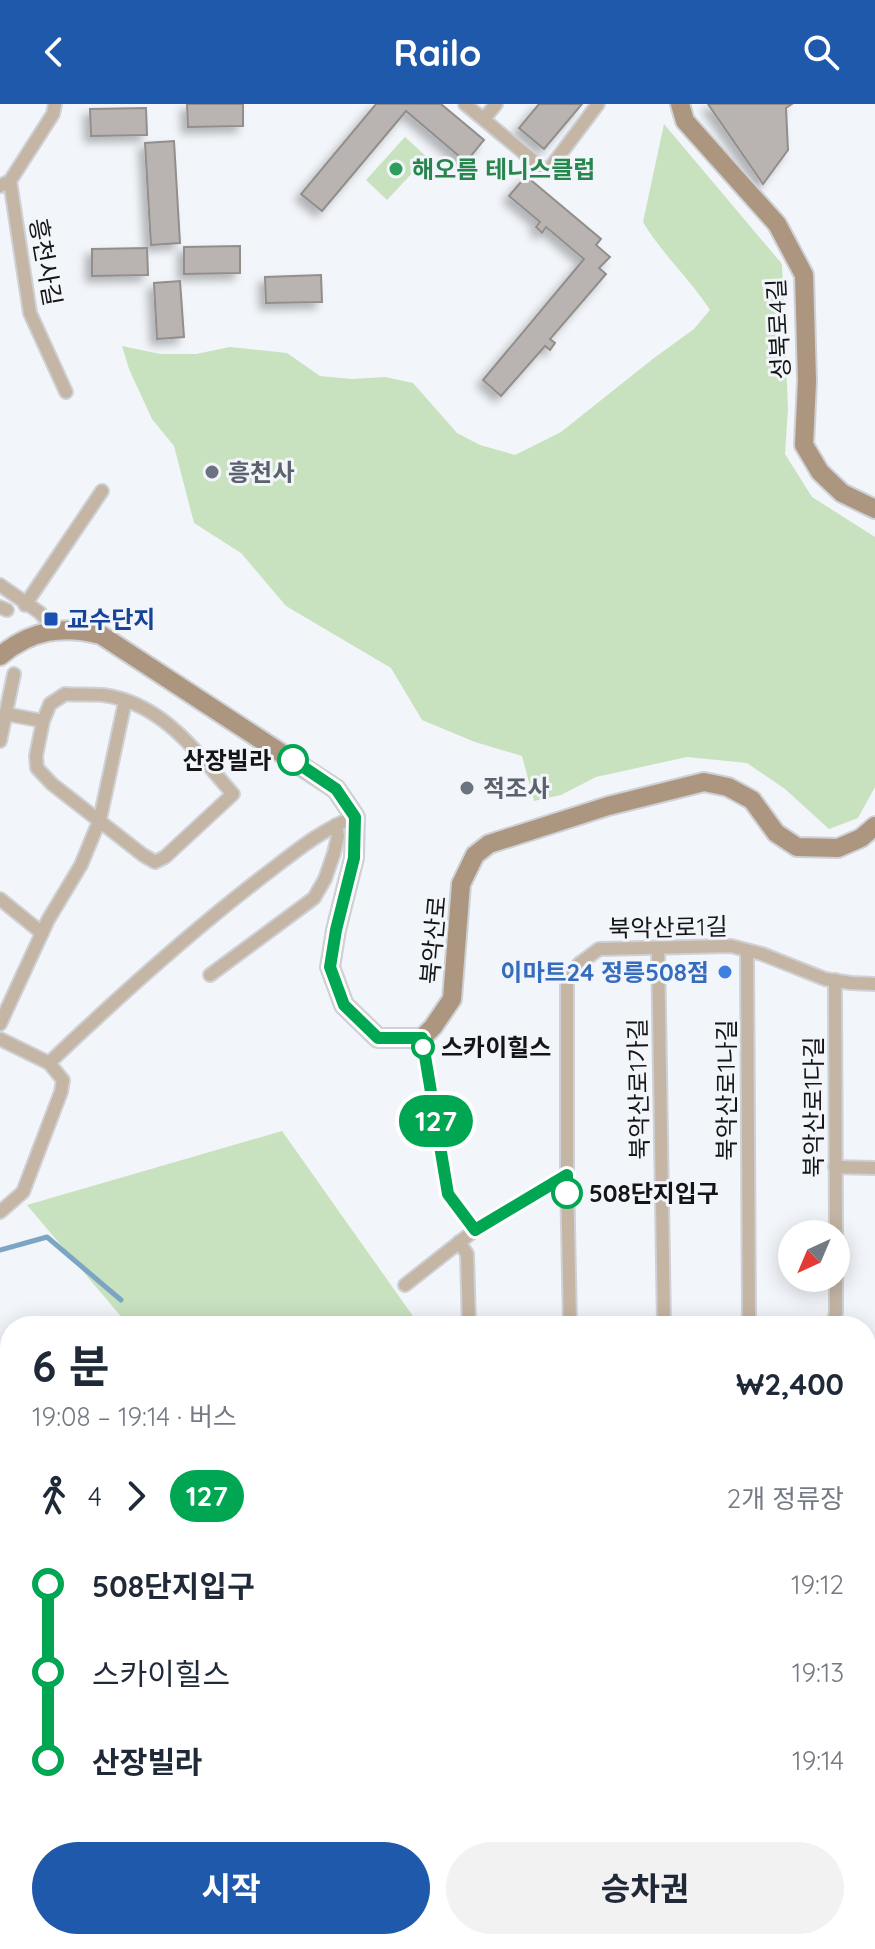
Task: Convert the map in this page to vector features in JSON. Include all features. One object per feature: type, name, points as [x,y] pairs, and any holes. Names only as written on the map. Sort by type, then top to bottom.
[{"type":"street","points":[[5,183],[53,114],[55,104]]},
{"type":"street","points":[[465,104],[547,172],[598,104]]},
{"type":"street","points":[[484,119],[496,104]]},
{"type":"street","name":"성북로4길","points":[[680,104],[685,121],[777,224],[804,275],[807,381],[804,445],[820,472],[842,493],[875,509]]},
{"type":"street","name":"흥천사길","points":[[5,183],[30,313],[66,392]]},
{"type":"street","points":[[25,605],[102,491]]},
{"type":"street","points":[[0,585],[39,612],[58,631]]},
{"type":"street","points":[[0,656],[39,632],[80,630],[101,635],[336,789],[355,817],[354,858],[330,967],[344,1005],[378,1038],[422,1038],[448,1194],[475,1230]]},
{"type":"street","points":[[0,741],[14,674]]},
{"type":"street","points":[[65,694],[105,695],[125,702],[160,716],[175,728],[233,794],[165,857],[155,862],[63,792],[37,768],[36,756],[43,721],[50,704],[65,694]]},
{"type":"street","points":[[0,1024],[42,933],[81,865],[100,819],[125,702]]},
{"type":"street","points":[[3,716],[43,721]]},
{"type":"street","name":"북악산로","points":[[422,1038],[452,999],[461,884],[475,855],[489,844],[608,806],[704,782],[728,787],[752,800],[776,833],[797,847],[838,848],[861,838],[875,826]]},
{"type":"street","points":[[49,1063],[192,931],[284,861],[336,825],[355,817]]},
{"type":"street","points":[[210,975],[314,898],[334,853],[338,836],[336,825]]},
{"type":"street","points":[[0,899],[42,933]]},
{"type":"street","name":"북악산로1길","points":[[570,1316],[567,982],[579,964],[599,949],[731,946],[835,980],[875,984]]},
{"type":"street","name":"북악산로1가길","points":[[658,948],[664,1316]]},
{"type":"street","name":"북악산로1나길","points":[[747,951],[749,1316]]},
{"type":"street","name":"북악산로1다길","points":[[835,980],[836,1220]]},
{"type":"street","points":[[0,1039],[49,1063],[63,1080],[23,1192],[0,1212]]},
{"type":"street","points":[[835,1167],[875,1168]]},
{"type":"street","points":[[405,1285],[475,1230],[567,1175]]},
{"type":"street","points":[[459,1242],[467,1254],[469,1316]]},
{"type":"street","points":[[835,1316],[836,1292]]},
{"type":"green space","points":[[664,124],[782,264],[788,409],[785,454],[812,497],[875,537],[875,787],[858,818],[829,829],[785,789],[747,763],[687,757],[596,777],[561,795],[534,801],[522,756],[475,742],[422,720],[391,668],[286,606],[241,553],[194,523],[174,446],[152,419],[122,346],[160,354],[196,354],[230,347],[287,353],[320,376],[352,379],[385,377],[413,383],[457,433],[480,445],[515,455],[561,432],[694,329],[710,310],[643,222]]},
{"type":"green space","name":"해오름 테니스클럽","points":[[405,137],[427,157],[387,200],[366,180]]},
{"type":"green space","points":[[282,1131],[413,1316],[121,1316],[27,1205]]},
{"type":"building","points":[[187,104],[243,104],[243,126],[188,127]]},
{"type":"building","points":[[376,104],[441,104],[484,140],[466,162],[406,111],[322,211],[301,194]]},
{"type":"building","points":[[539,104],[582,104],[544,149],[519,128]]},
{"type":"building","points":[[708,104],[792,104],[786,108],[788,150],[763,184]]},
{"type":"building","points":[[146,108],[147,135],[91,136],[90,109]]},
{"type":"building","points":[[174,141],[180,243],[151,245],[145,143]]},
{"type":"building","points":[[526,176],[601,239],[596,245],[610,257],[599,268],[606,274],[550,339],[555,343],[550,350],[545,346],[501,396],[483,380],[584,259],[546,227],[542,233],[536,227],[540,222],[509,196]]},
{"type":"building","points":[[240,246],[240,273],[184,274],[184,247]]},
{"type":"building","points":[[147,248],[148,275],[92,276],[92,249]]},
{"type":"building","points":[[321,275],[322,302],[266,303],[265,277]]},
{"type":"building","points":[[180,281],[184,337],[157,339],[154,283]]},
{"type":"waterway","points":[[0,1250],[47,1237],[121,1300]]},
{"type":"bus line","name":"127","points":[[293,760],[336,789],[355,817],[354,858],[330,967],[344,1005],[378,1038],[422,1038],[448,1194],[475,1230],[567,1175],[567,1193]]},
{"type":"place","name":"해오름 테니스클럽","points":[[396,169]]},
{"type":"place","name":"흥천사","points":[[212,472]]},
{"type":"place","name":"교수단지","points":[[51,619]]},
{"type":"place","name":"산장빌라","points":[[293,760]]},
{"type":"place","name":"적조사","points":[[467,788]]},
{"type":"place","name":"이마트24 정릉508점","points":[[725,972]]},
{"type":"place","name":"스카이힐스","points":[[423,1047]]},
{"type":"place","name":"508단지입구","points":[[567,1193]]}]
